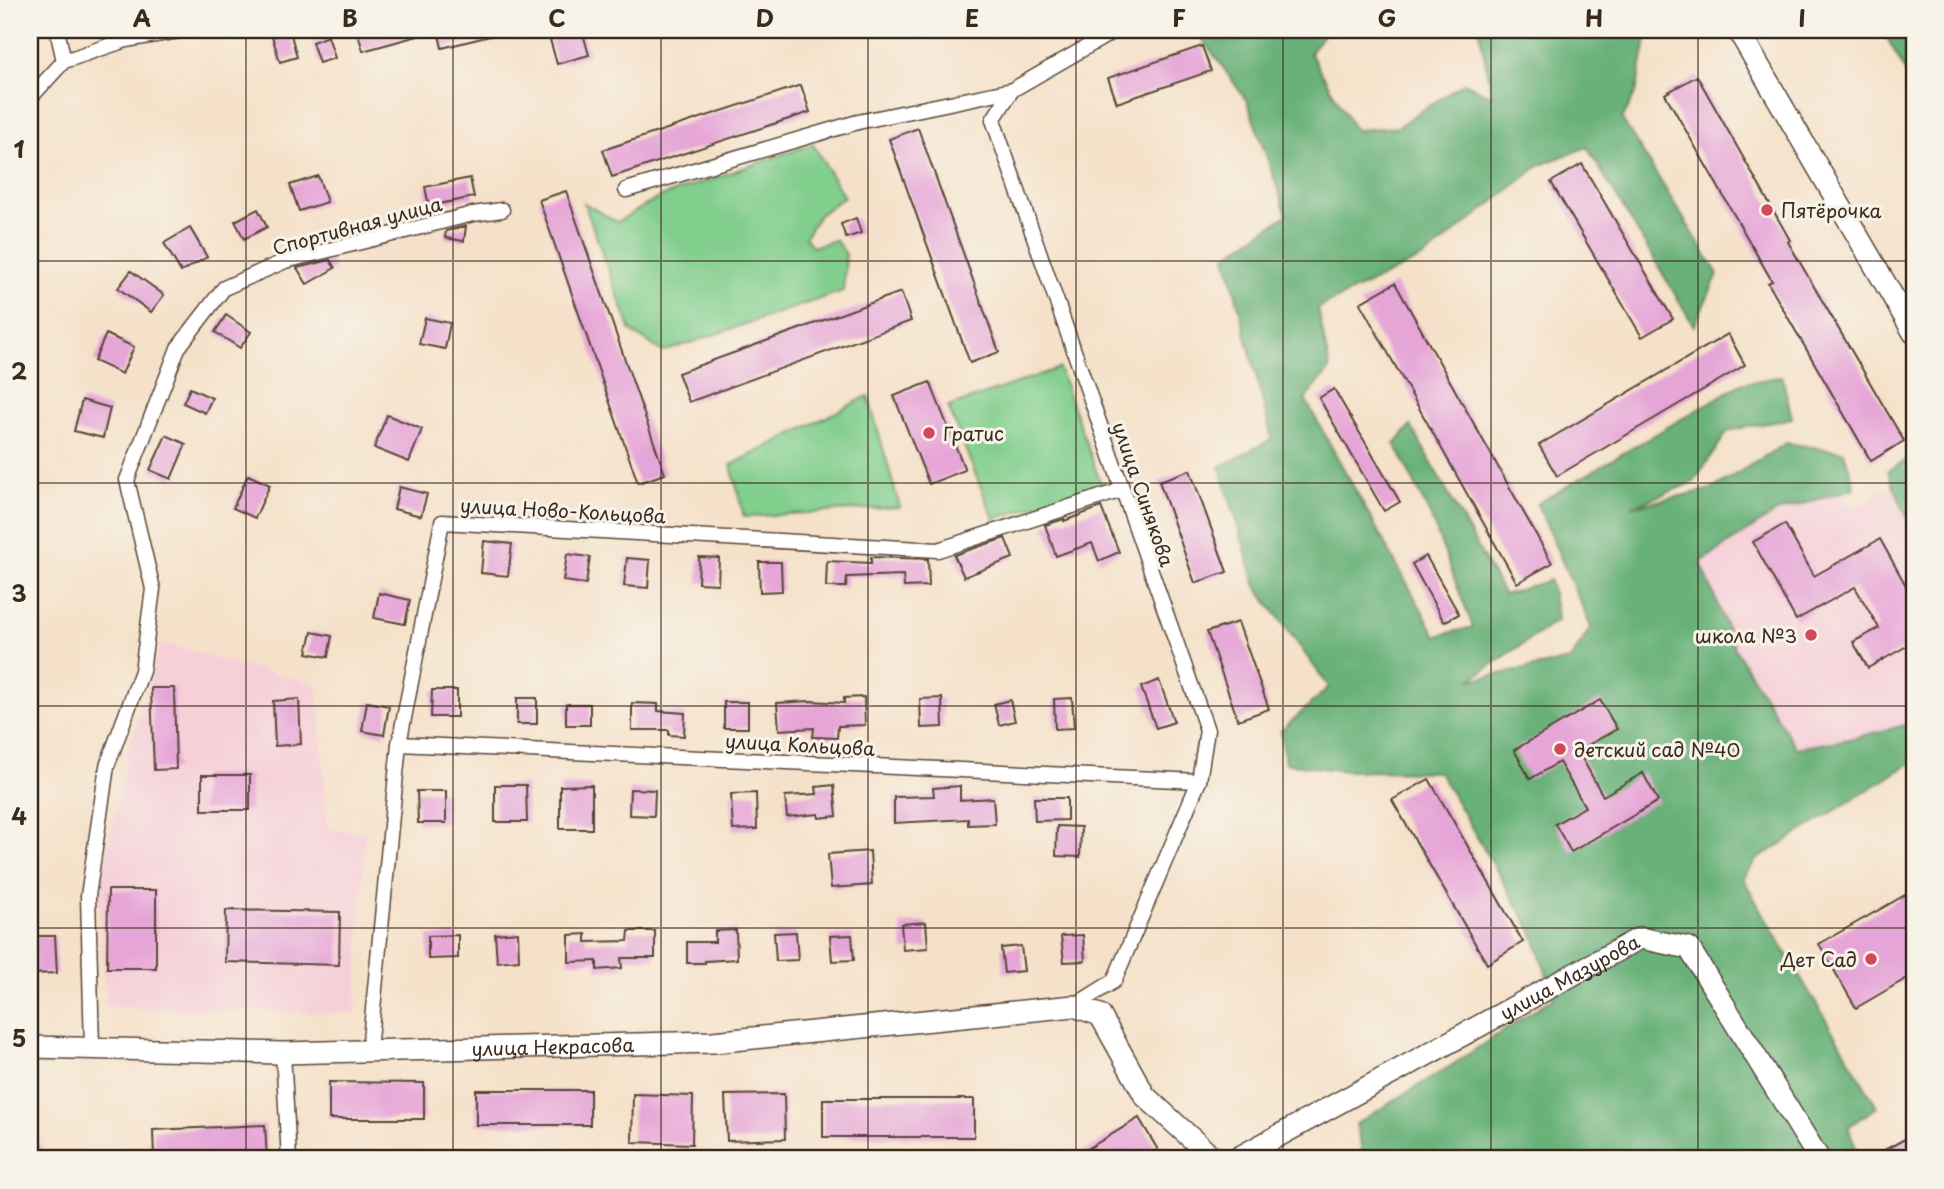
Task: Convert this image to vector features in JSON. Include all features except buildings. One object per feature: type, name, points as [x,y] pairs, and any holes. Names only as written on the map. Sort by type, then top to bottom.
[{"type":"street","points":[[57,30],[64,61]]},
{"type":"street","points":[[30,98],[64,61],[126,40],[184,30]]},
{"type":"street","name":"улица Синякова","points":[[1074,1006],[1115,981],[1199,781],[1207,730],[993,120],[1012,90],[1116,30]]},
{"type":"street","points":[[1738,30],[1914,333]]},
{"type":"street","points":[[626,190],[858,122],[1012,90]]},
{"type":"street","name":"Спортивная улица","points":[[92,1048],[88,896],[107,766],[142,671],[153,589],[127,480],[178,348],[224,288],[285,261],[473,214],[502,211]]},
{"type":"street","name":"улица Ново-Кольцова","points":[[369,1051],[399,744],[442,522],[938,550],[1122,490]]},
{"type":"street","name":"улица Кольцова","points":[[399,744],[1199,781]]},
{"type":"street","name":"улица Мазурова","points":[[1236,1159],[1640,938],[1689,948],[1819,1159]]},
{"type":"street","points":[[1074,1006],[1100,1015],[1145,1096],[1214,1159]]},
{"type":"street","name":"улица Некрасова","points":[[30,1047],[283,1053],[713,1042],[1074,1006]]},
{"type":"street","points":[[283,1053],[289,1159]]},
{"type":"shaded area","name":"школа №3","points":[[1822,458],[1851,510],[1914,471],[1914,723],[1792,791],[1659,546]]},
{"type":"shaded area","points":[[161,643],[318,685],[328,830],[365,832],[356,1014],[106,1007],[98,892],[130,745]]},
{"type":"shaded area","points":[[33,1133],[48,1159],[30,1159],[30,1135]]},
{"type":"green space","points":[[1196,30],[1326,30],[1310,53],[1355,130],[1397,127],[1464,83],[1493,97],[1479,30],[1648,30],[1636,93],[1622,119],[1718,274],[1694,326],[1587,147],[1540,165],[1424,257],[1318,308],[1330,369],[1305,399],[1436,636],[1473,627],[1430,515],[1395,444],[1411,426],[1504,595],[1550,580],[1558,620],[1470,680],[1570,660],[1591,627],[1537,504],[1741,384],[1782,376],[1792,418],[1728,431],[1694,482],[1631,507],[1712,489],[1786,443],[1844,452],[1855,488],[1776,512],[1701,562],[1735,649],[1796,748],[1845,740],[1914,723],[1914,761],[1756,860],[1743,878],[1877,1107],[1848,1127],[1860,1159],[1364,1159],[1356,1124],[1452,1065],[1554,997],[1532,931],[1439,772],[1346,771],[1285,763],[1281,731],[1329,687],[1256,586],[1220,467],[1272,439],[1226,256],[1287,215],[1247,101]]},
{"type":"green space","points":[[1883,30],[1914,30],[1914,88]]},
{"type":"green space","points":[[813,144],[844,197],[819,215],[805,237],[813,247],[835,240],[846,254],[843,291],[663,352],[631,331],[584,203],[617,222],[660,197]]},
{"type":"green space","points":[[1059,368],[1101,484],[994,519],[948,407]]},
{"type":"green space","points":[[868,396],[900,507],[744,517],[731,465]]},
{"type":"green space","points":[[1914,455],[1914,535],[1888,471]]},
{"type":"place","name":"Пятёрочка","points":[[1767,210]]},
{"type":"place","name":"Гратис","points":[[929,433]]},
{"type":"place","name":"школа №3","points":[[1811,635]]},
{"type":"place","name":"детский сад №40","points":[[1560,749]]},
{"type":"place","name":"Дет Сад","points":[[1871,959]]}]
